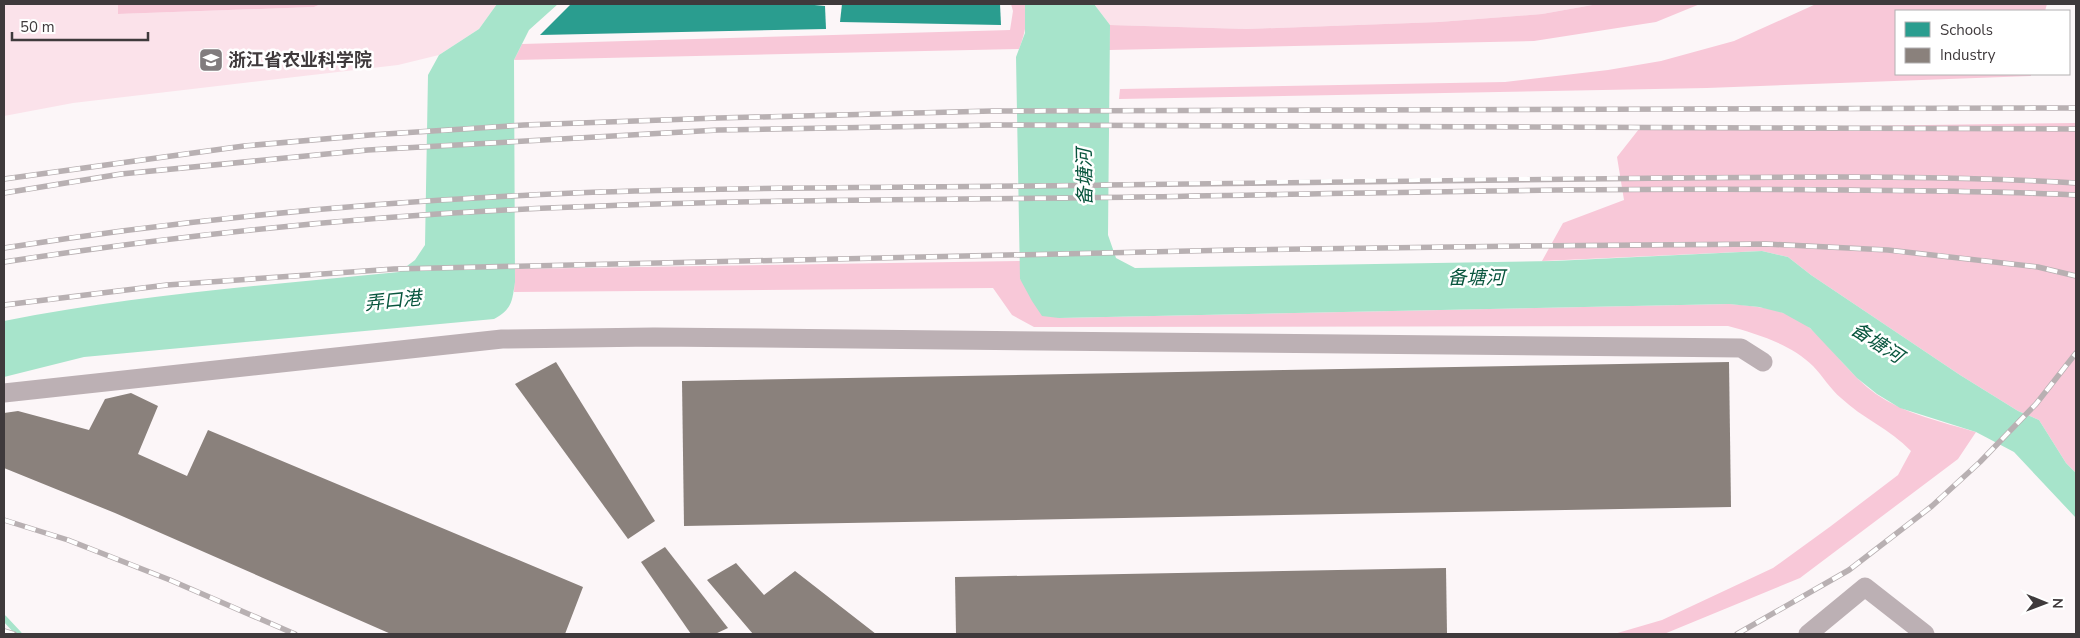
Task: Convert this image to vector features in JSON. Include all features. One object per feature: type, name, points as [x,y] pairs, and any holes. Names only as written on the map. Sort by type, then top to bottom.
[{"type":"street","points":[[4,393],[502,339],[654,336],[1742,348],[1763,362]]},
{"type":"street","points":[[1808,634],[1865,586],[1925,634]]},
{"type":"shaded area","points":[[4,4],[118,4],[118,14],[314,7],[321,4],[497,4],[479,29],[439,55],[398,65],[73,103],[4,116]]},
{"type":"shaded area","points":[[118,4],[321,4],[314,7],[118,14]]},
{"type":"shaded area","points":[[1011,4],[1025,4],[1025,27],[1019,49],[514,60],[522,44],[1010,30],[1013,11]]},
{"type":"shaded area","points":[[1094,4],[1598,4],[1542,14],[1439,22],[1247,29],[1110,25]]},
{"type":"shaded area","points":[[1598,4],[1700,4],[1656,22],[1534,41],[1109,50],[1110,25],[1247,29],[1439,22],[1542,14]]},
{"type":"shaded area","points":[[1816,4],[2047,4],[2045,10],[1895,10],[1895,75],[2031,76],[1707,88],[1119,99],[1120,89],[1505,82],[1608,70],[1661,61],[1734,41]]},
{"type":"shaded area","points":[[2076,123],[2076,473],[2066,463],[2039,420],[2018,411],[1960,375],[1811,275],[1788,257],[1762,251],[1542,261],[1563,223],[1624,200],[1617,157],[1639,129]]},
{"type":"shaded area","points":[[1020,261],[1020,279],[1059,318],[1729,304],[1751,306],[1783,313],[1803,322],[1867,387],[1887,401],[1924,417],[1976,432],[1958,459],[1800,578],[1664,634],[1614,634],[1662,620],[1773,568],[1898,475],[1911,451],[1894,436],[1849,405],[1833,391],[1804,358],[1762,336],[1728,326],[1034,327],[1012,315],[993,288],[514,292],[515,269]]},
{"type":"water","name":"弄口港","points":[[497,4],[558,4],[529,30],[514,60],[515,282],[510,304],[504,312],[494,319],[84,357],[4,377],[4,321],[151,297],[399,272],[415,260],[425,245],[428,75],[439,55],[479,29]]},
{"type":"water","name":"备塘河","points":[[1025,4],[1094,4],[1110,25],[1108,235],[1116,258],[1135,268],[1554,261],[1762,251],[1788,257],[1811,275],[1960,375],[2018,411],[2039,420],[2066,463],[2076,473],[2076,518],[2014,452],[1976,432],[1900,408],[1877,394],[1857,378],[1810,328],[1783,313],[1759,307],[1729,304],[1059,318],[1042,316],[1020,279],[1016,57],[1025,33]]},
{"type":"building: Schools","points":[[571,4],[804,4],[825,6],[826,29],[540,35]]},
{"type":"building: Schools","points":[[842,4],[1000,4],[1001,25],[840,22]]},
{"type":"building: Industry","points":[[556,362],[655,521],[628,539],[515,384]]},
{"type":"building: Industry","points":[[1729,362],[1731,507],[684,526],[682,381]]},
{"type":"building: Industry","points":[[131,393],[158,406],[138,454],[187,476],[208,430],[583,587],[565,634],[391,634],[115,513],[4,468],[4,413],[18,411],[89,430],[105,399]]},
{"type":"building: Industry","points":[[665,547],[728,628],[715,634],[691,634],[641,562]]},
{"type":"building: Industry","points":[[736,563],[764,595],[795,571],[876,634],[753,634],[707,580]]},
{"type":"building: Industry","points":[[1446,568],[1447,634],[956,634],[955,577]]},
{"type":"waterway","points":[[4,618],[19,634]]},
{"type":"railway","points":[[4,179],[244,146],[370,135],[524,125],[718,118],[992,111],[2076,108]]},
{"type":"railway","points":[[4,193],[121,174],[368,150],[718,130],[995,125],[2076,129]]},
{"type":"railway","points":[[4,248],[75,237],[288,212],[503,196],[574,193],[774,188],[1771,177],[1924,178],[2076,183]]},
{"type":"railway","points":[[4,262],[146,242],[288,226],[431,214],[644,204],[1581,190],[1758,189],[2076,195]]},
{"type":"railway","points":[[4,305],[167,285],[394,269],[1233,250],[1766,244],[1888,250],[2038,267],[2076,276]]},
{"type":"railway","points":[[1737,634],[1849,570],[1932,506],[1980,462],[2036,404],[2076,353]]},
{"type":"railway","points":[[4,520],[68,540],[170,580],[295,634]]},
{"type":"railway","points":[[4,631],[14,634]]},
{"type":"place","name":"浙江省农业科学院","points":[[211,60]]}]
